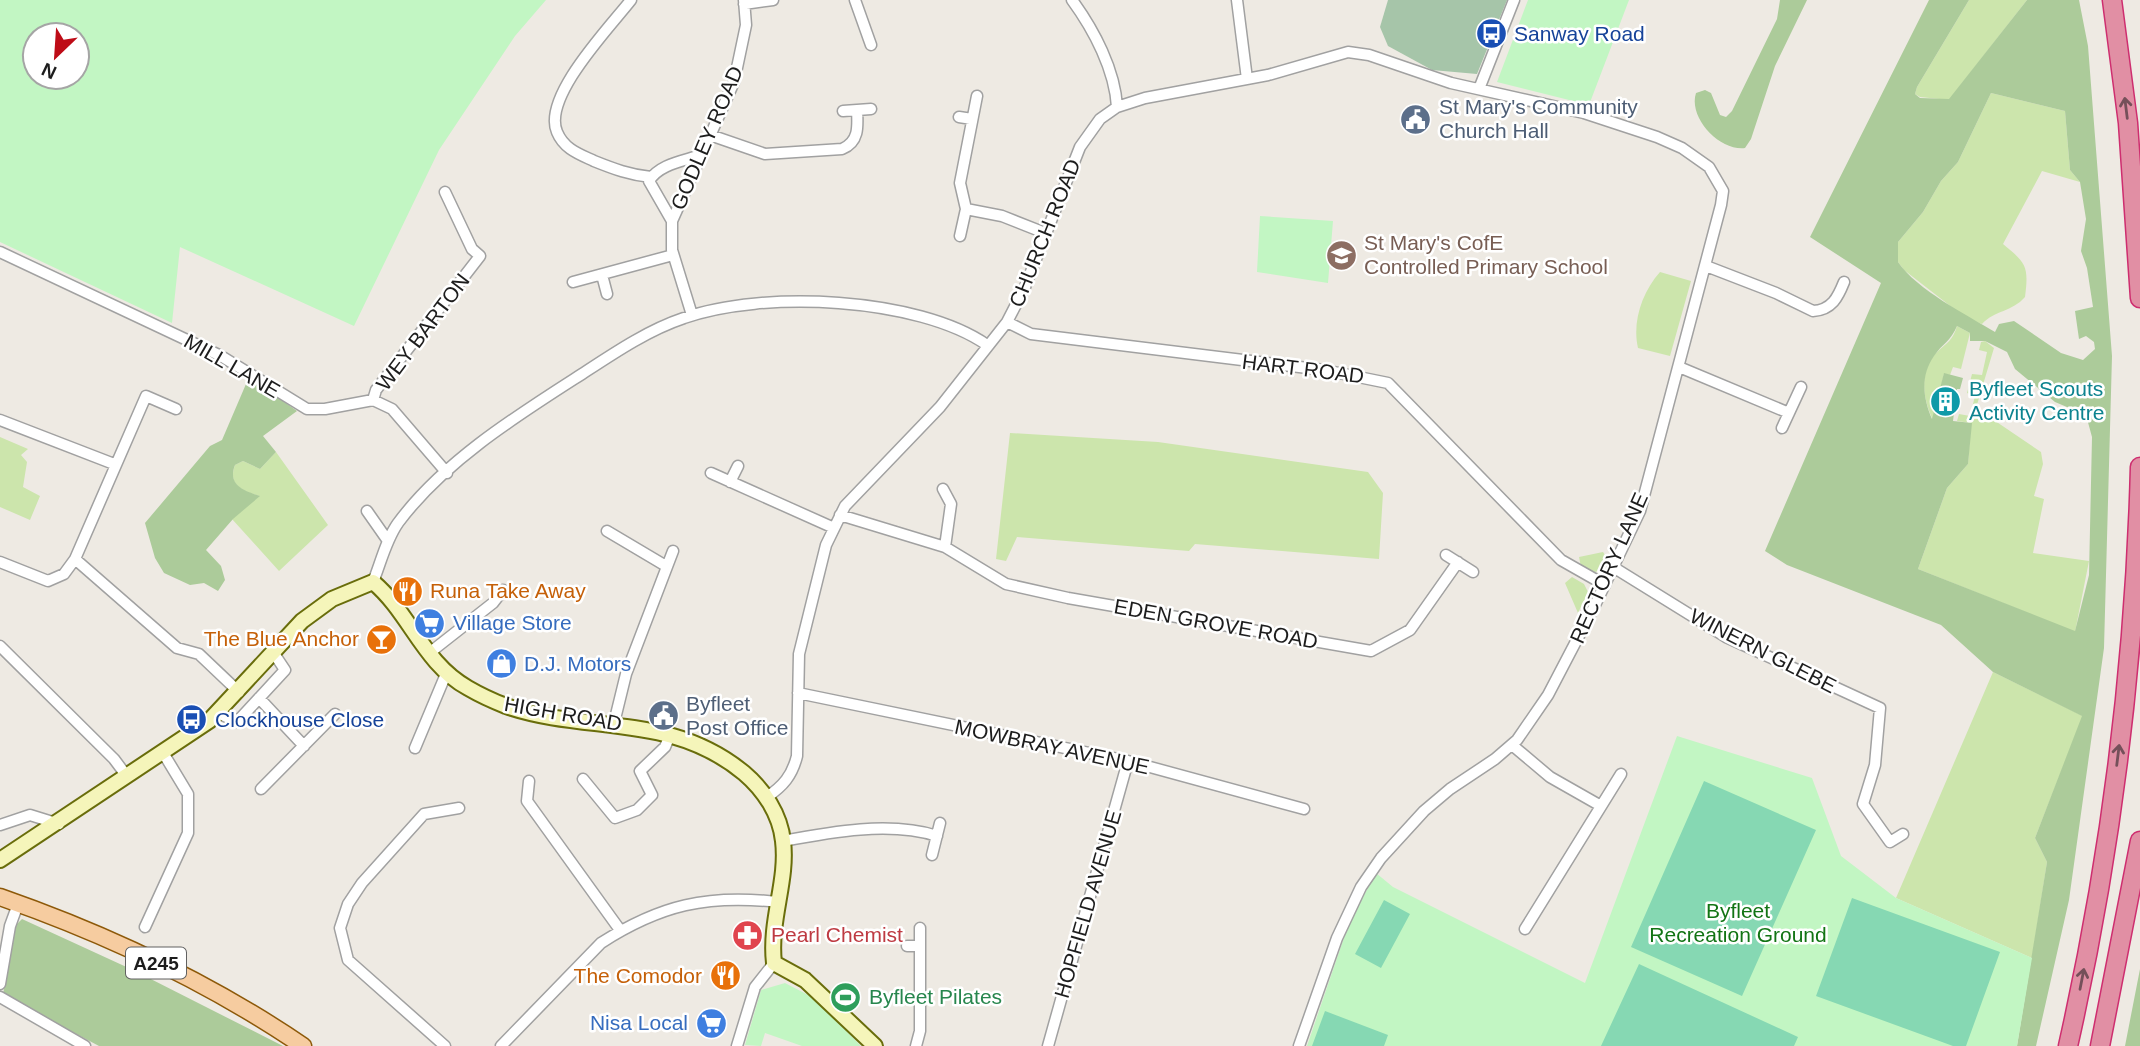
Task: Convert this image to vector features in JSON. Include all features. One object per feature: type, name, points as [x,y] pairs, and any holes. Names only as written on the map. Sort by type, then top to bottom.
[{"type":"highway","points":[[2112,0],[2128,123],[2140,299]]},
{"type":"highway","points":[[2068,1046],[2108,833],[2128,675],[2140,467]]},
{"type":"highway","points":[[2100,1046],[2140,841]]},
{"type":"main road","name":"A245","points":[[0,897],[87,930],[165,967],[303,1046]]},
{"type":"street","points":[[632,0],[568,82],[556,114],[555,129],[572,151],[622,173],[651,177]]},
{"type":"street","points":[[744,2],[773,0]]},
{"type":"street","points":[[855,0],[871,45]]},
{"type":"street","points":[[1072,0],[1101,50],[1116,91],[1117,107]]},
{"type":"street","points":[[1237,0],[1247,79]]},
{"type":"street","points":[[1479,89],[1514,0]]},
{"type":"street","name":"GODLEY ROAD","points":[[692,315],[673,256],[672,221],[734,82],[742,53],[744,2]]},
{"type":"street","name":"CHURCH ROAD","points":[[767,797],[784,783],[794,770],[799,654],[814,587],[840,515],[863,484],[940,407],[1007,322],[1025,287],[1080,147],[1100,119],[1117,107],[1145,98],[1247,79],[1348,52],[1369,55],[1422,74],[1479,89]]},
{"type":"street","name":"RECTORY LANE","points":[[1299,1046],[1337,938],[1357,895],[1381,858],[1450,789],[1512,745],[1548,695],[1605,585],[1640,510],[1706,266],[1723,191],[1709,167],[1682,148],[1623,124],[1479,89]]},
{"type":"street","points":[[960,236],[966,209],[960,183],[976,96]]},
{"type":"street","points":[[843,111],[871,109]]},
{"type":"street","points":[[710,135],[765,154],[842,149],[851,146],[855,138],[857,110]]},
{"type":"street","points":[[958,117],[972,119]]},
{"type":"street","points":[[672,221],[657,200],[649,181],[667,166],[701,155]]},
{"type":"street","name":"WEY BARTON","points":[[373,400],[376,390],[480,256],[472,249],[445,192]]},
{"type":"street","points":[[966,209],[1002,216],[1045,233]]},
{"type":"street","name":"MILL LANE","points":[[0,252],[221,356],[307,409],[325,410],[373,400]]},
{"type":"street","points":[[573,282],[673,256]]},
{"type":"street","points":[[1706,266],[1776,293],[1813,311],[1828,308],[1837,299],[1844,282]]},
{"type":"street","points":[[602,275],[607,294]]},
{"type":"street","points":[[0,860],[7,851],[59,824],[218,713],[273,652],[318,608],[349,590],[373,582],[388,541],[399,522],[447,473],[498,431],[596,365],[645,336],[692,315],[766,304],[860,304],[968,332],[987,345]]},
{"type":"street","name":"HART ROAD","points":[[1007,322],[1031,334],[1324,370],[1388,383],[1560,560],[1605,585]]},
{"type":"street","points":[[1679,367],[1789,413]]},
{"type":"street","points":[[1782,428],[1801,387]]},
{"type":"street","points":[[0,562],[48,581],[64,574],[75,559],[114,464],[146,396],[176,409]]},
{"type":"street","points":[[373,400],[391,409],[447,473]]},
{"type":"street","points":[[0,420],[114,464]]},
{"type":"street","points":[[730,482],[738,466]]},
{"type":"street","points":[[711,473],[834,528]]},
{"type":"street","points":[[943,489],[951,504],[946,547]]},
{"type":"street","points":[[367,511],[388,541]]},
{"type":"street","name":"EDEN GROVE ROAD","points":[[840,515],[946,547],[1006,584],[1068,598],[1371,651],[1410,630],[1458,562]]},
{"type":"street","points":[[607,531],[666,566]]},
{"type":"street","points":[[614,723],[626,674],[673,551]]},
{"type":"street","points":[[1446,555],[1473,572]]},
{"type":"street","points":[[75,559],[177,648],[200,654],[239,692]]},
{"type":"street","name":"WINERN GLEBE","points":[[1613,567],[1726,637],[1880,708],[1875,765],[1863,804],[1887,844],[1903,834]]},
{"type":"street","name":"HIGH ROAD","points":[[373,582],[386,592],[428,654],[446,674],[507,706],[670,735],[723,758],[752,780],[767,797],[783,841],[772,932],[774,963]]},
{"type":"street","points":[[428,654],[493,603],[503,590]]},
{"type":"street","points":[[0,646],[114,759],[126,775]]},
{"type":"street","points":[[218,713],[237,722],[260,698],[285,670],[273,652]]},
{"type":"street","points":[[415,748],[446,674]]},
{"type":"street","name":"MOWBRAY AVENUE","points":[[798,693],[1128,761],[1304,809]]},
{"type":"street","points":[[260,698],[304,746]]},
{"type":"street","points":[[261,789],[335,713]]},
{"type":"street","points":[[583,779],[615,818],[626,817],[652,795],[640,771],[665,747],[670,735]]},
{"type":"street","points":[[1512,745],[1550,777],[1601,806]]},
{"type":"street","points":[[145,927],[188,833],[188,794],[162,751]]},
{"type":"street","name":"HOPFIELD AVENUE","points":[[1048,1046],[1128,761]]},
{"type":"street","points":[[1525,929],[1621,774]]},
{"type":"street","points":[[529,781],[527,801],[620,930]]},
{"type":"street","points":[[446,1046],[348,960],[340,928],[348,904],[362,883],[424,814],[459,808]]},
{"type":"street","points":[[0,825],[30,816],[59,824]]},
{"type":"street","points":[[932,855],[940,823]]},
{"type":"street","points":[[783,841],[873,831],[918,830],[937,835]]},
{"type":"street","points":[[501,1046],[601,943],[620,930],[668,909],[696,902],[742,898],[777,902]]},
{"type":"street","points":[[0,984],[10,926],[18,904]]},
{"type":"street","points":[[916,1046],[920,1031],[920,928]]},
{"type":"street","points":[[906,946],[920,946]]},
{"type":"street","points":[[737,1046],[755,987],[774,963],[805,980],[875,1046]]},
{"type":"street","points":[[0,998],[85,1046]]},
{"type":"green space","points":[[0,0],[546,0],[515,36],[439,150],[354,326],[180,247],[172,323],[0,242]]},
{"type":"green space","points":[[1388,0],[1507,0],[1477,74],[1432,70],[1388,46],[1380,27]]},
{"type":"green space","points":[[1528,0],[1629,0],[1589,105],[1497,82]]},
{"type":"green space","points":[[1780,0],[1807,0],[1775,66],[1751,139],[1745,148],[1725,144],[1701,122],[1695,102],[1696,93],[1705,90],[1711,93],[1720,115],[1726,117],[1732,111],[1777,19]]},
{"type":"green space","points":[[1929,0],[1969,0],[1915,94],[1920,98],[1949,99],[2027,0],[2079,0],[2088,46],[2112,356],[2104,648],[2069,900],[2036,1046],[2017,1046],[2047,862],[2035,838],[2082,716],[1993,672],[1941,625],[1787,565],[1765,551],[1881,283],[1810,237]],"holes":[[[1991,93],[2065,111],[2070,170],[2080,182],[2086,219],[2081,251],[2087,268],[2093,307],[2075,311],[2079,339],[2086,336],[2094,342],[2095,349],[2083,360],[2061,353],[2014,321],[1999,324],[1995,332],[1930,292],[1898,262],[1898,242],[1923,212],[1941,181],[1958,162]],[[1957,326],[1970,333],[1970,341],[1985,341],[2007,352],[2015,369],[2055,402],[2086,415],[2092,437],[2089,575],[2075,631],[1918,569],[1947,488],[1968,464],[1972,423],[1953,421],[1957,389],[1960,389],[1963,378],[1944,373],[1932,419],[1924,387],[1930,364]]]},
{"type":"green space","points":[[1969,0],[2027,0],[1949,100],[1920,97],[1915,94],[1917,87]]},
{"type":"green space","points":[[1991,93],[2065,111],[2070,170],[2080,182],[2042,171],[2003,244],[2024,266],[2025,297],[2015,306],[1992,316],[1982,324],[1967,319],[1904,270],[1898,262],[1898,242],[1923,212],[1941,181],[1958,162]]},
{"type":"green space","points":[[1260,216],[1333,221],[1328,283],[1257,272]]},
{"type":"green space","points":[[1660,272],[1691,281],[1670,356],[1638,348],[1636,338],[1640,308],[1648,289]]},
{"type":"green space","points":[[1957,326],[1970,333],[1961,369],[1953,367],[1950,375],[1944,374],[1933,420],[1925,394],[1927,368],[1937,352],[1952,338]]},
{"type":"green space","points":[[1985,341],[1994,348],[1976,408],[2041,452],[2043,464],[2034,496],[2044,499],[2033,553],[2089,561],[2075,632],[1918,569],[1947,488],[1968,464],[1971,423],[1957,421],[1959,414],[1970,416],[1975,396],[1967,393],[1972,374],[1982,375],[1987,352],[1979,350],[1981,342]]},
{"type":"green space","points":[[249,377],[297,411],[263,436],[276,452],[260,469],[243,461],[235,465],[233,478],[238,486],[260,496],[233,519],[206,550],[221,566],[225,580],[218,591],[204,583],[190,585],[164,573],[155,558],[145,523],[210,446],[222,440]]},
{"type":"green space","points":[[1010,433],[1158,442],[1368,472],[1383,493],[1379,559],[1195,544],[1189,551],[1017,537],[1006,561],[996,559]]},
{"type":"green space","points":[[0,437],[28,449],[21,455],[27,462],[23,487],[40,496],[30,520],[0,507]]},
{"type":"green space","points":[[276,452],[328,525],[279,571],[232,519],[259,496],[243,490],[235,483],[235,465],[243,461],[260,469]]},
{"type":"green space","points":[[1603,552],[1607,558],[1600,570],[1593,573],[1581,567],[1579,557]]},
{"type":"green space","points":[[1572,577],[1584,584],[1588,592],[1578,613],[1565,583]]},
{"type":"green space","points":[[1993,672],[2083,716],[2035,838],[2047,862],[2032,958],[1896,898]]},
{"type":"green space","name":"Byfleet Recreation Ground","points":[[1677,736],[1812,778],[1841,856],[1896,898],[2032,958],[2017,1046],[1307,1046],[1349,923],[1376,873],[1393,887],[1585,983]]},
{"type":"green space","points":[[1704,781],[1816,830],[1742,996],[1631,947]]},
{"type":"green space","points":[[1852,898],[2000,952],[1966,1046],[1953,1046],[1816,996]]},
{"type":"green space","points":[[1384,900],[1410,914],[1381,968],[1355,954]]},
{"type":"green space","points":[[22,919],[133,970],[283,1046],[99,1046],[3,995],[14,927]]},
{"type":"green space","points":[[1639,964],[1798,1037],[1794,1046],[1601,1046]]},
{"type":"green space","points":[[2140,969],[2140,1046],[2125,1046]]},
{"type":"green space","points":[[785,983],[814,998],[861,1046],[802,1046],[765,1033],[761,1046],[745,1045],[761,990]]},
{"type":"green space","points":[[1325,1011],[1388,1035],[1384,1046],[1312,1046]]},
{"type":"place","name":"Sanway Road","points":[[1491,34]]},
{"type":"place","name":"St Mary's Community Church Hall","points":[[1416,119]]},
{"type":"place","name":"St Mary's CofE Controlled Primary School","points":[[1341,255]]},
{"type":"place","name":"Byfleet Scouts Activity Centre","points":[[1946,401]]},
{"type":"place","name":"Runa Take Away","points":[[407,591]]},
{"type":"place","name":"Village Store","points":[[430,623]]},
{"type":"place","name":"The Blue Anchor","points":[[382,639]]},
{"type":"place","name":"D.J. Motors","points":[[501,664]]},
{"type":"place","name":"Byfleet Post Office","points":[[663,716]]},
{"type":"place","name":"Clockhouse Close","points":[[192,720]]},
{"type":"place","name":"Pearl Chemist","points":[[748,935]]},
{"type":"place","name":"The Comodor","points":[[725,976]]},
{"type":"place","name":"Byfleet Pilates","points":[[846,997]]},
{"type":"place","name":"Nisa Local","points":[[711,1023]]}]
